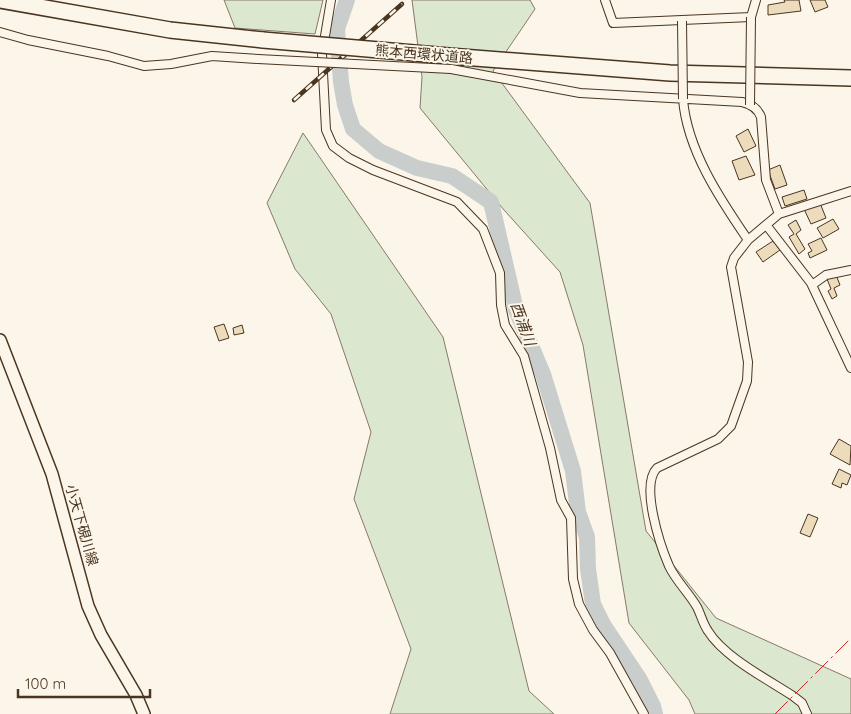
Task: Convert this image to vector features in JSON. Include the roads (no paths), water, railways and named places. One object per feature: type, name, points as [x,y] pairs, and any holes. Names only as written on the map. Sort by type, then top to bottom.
[{"type":"highway","name":"熊本西環状道路","points":[[0,0],[170,30],[450,63],[670,73],[851,78]]},
{"type":"main road","name":"小天下硯川線","points":[[0,340],[52,474],[88,606],[101,636],[136,695],[144,714]]},
{"type":"street","points":[[331,0],[322,54],[326,130],[333,146],[349,158],[373,170],[457,202],[483,230],[500,273],[500,305],[505,325],[524,356],[550,448],[561,500],[571,518],[573,579],[579,604],[593,630],[615,661],[644,714]]},
{"type":"street","points":[[605,0],[614,23],[751,17]]},
{"type":"street","points":[[750,105],[751,17],[756,0]]},
{"type":"street","points":[[682,21],[683,99],[686,120],[702,162],[726,208],[748,240]]},
{"type":"street","points":[[0,32],[144,66],[171,64],[212,56],[258,59],[450,63],[580,93],[742,102],[759,112],[761,117],[766,180],[779,214]]},
{"type":"street","points":[[807,714],[797,700],[727,651],[708,632],[697,607],[670,566],[652,511],[651,474],[658,468],[718,440],[731,426],[747,381],[748,362],[731,268],[734,258],[748,240],[779,214],[851,191]]},
{"type":"street","points":[[767,226],[812,286],[851,368]]},
{"type":"street","points":[[812,286],[826,275],[851,270]]},
{"type":"waterway","name":"西浦川","points":[[347,0],[337,29],[341,82],[345,105],[353,129],[379,151],[417,168],[452,176],[491,202],[516,310],[543,374],[573,471],[578,512],[587,537],[588,569],[593,604],[604,626],[640,680],[655,714]]},
{"type":"railway","points":[[294,100],[402,4]]}]
